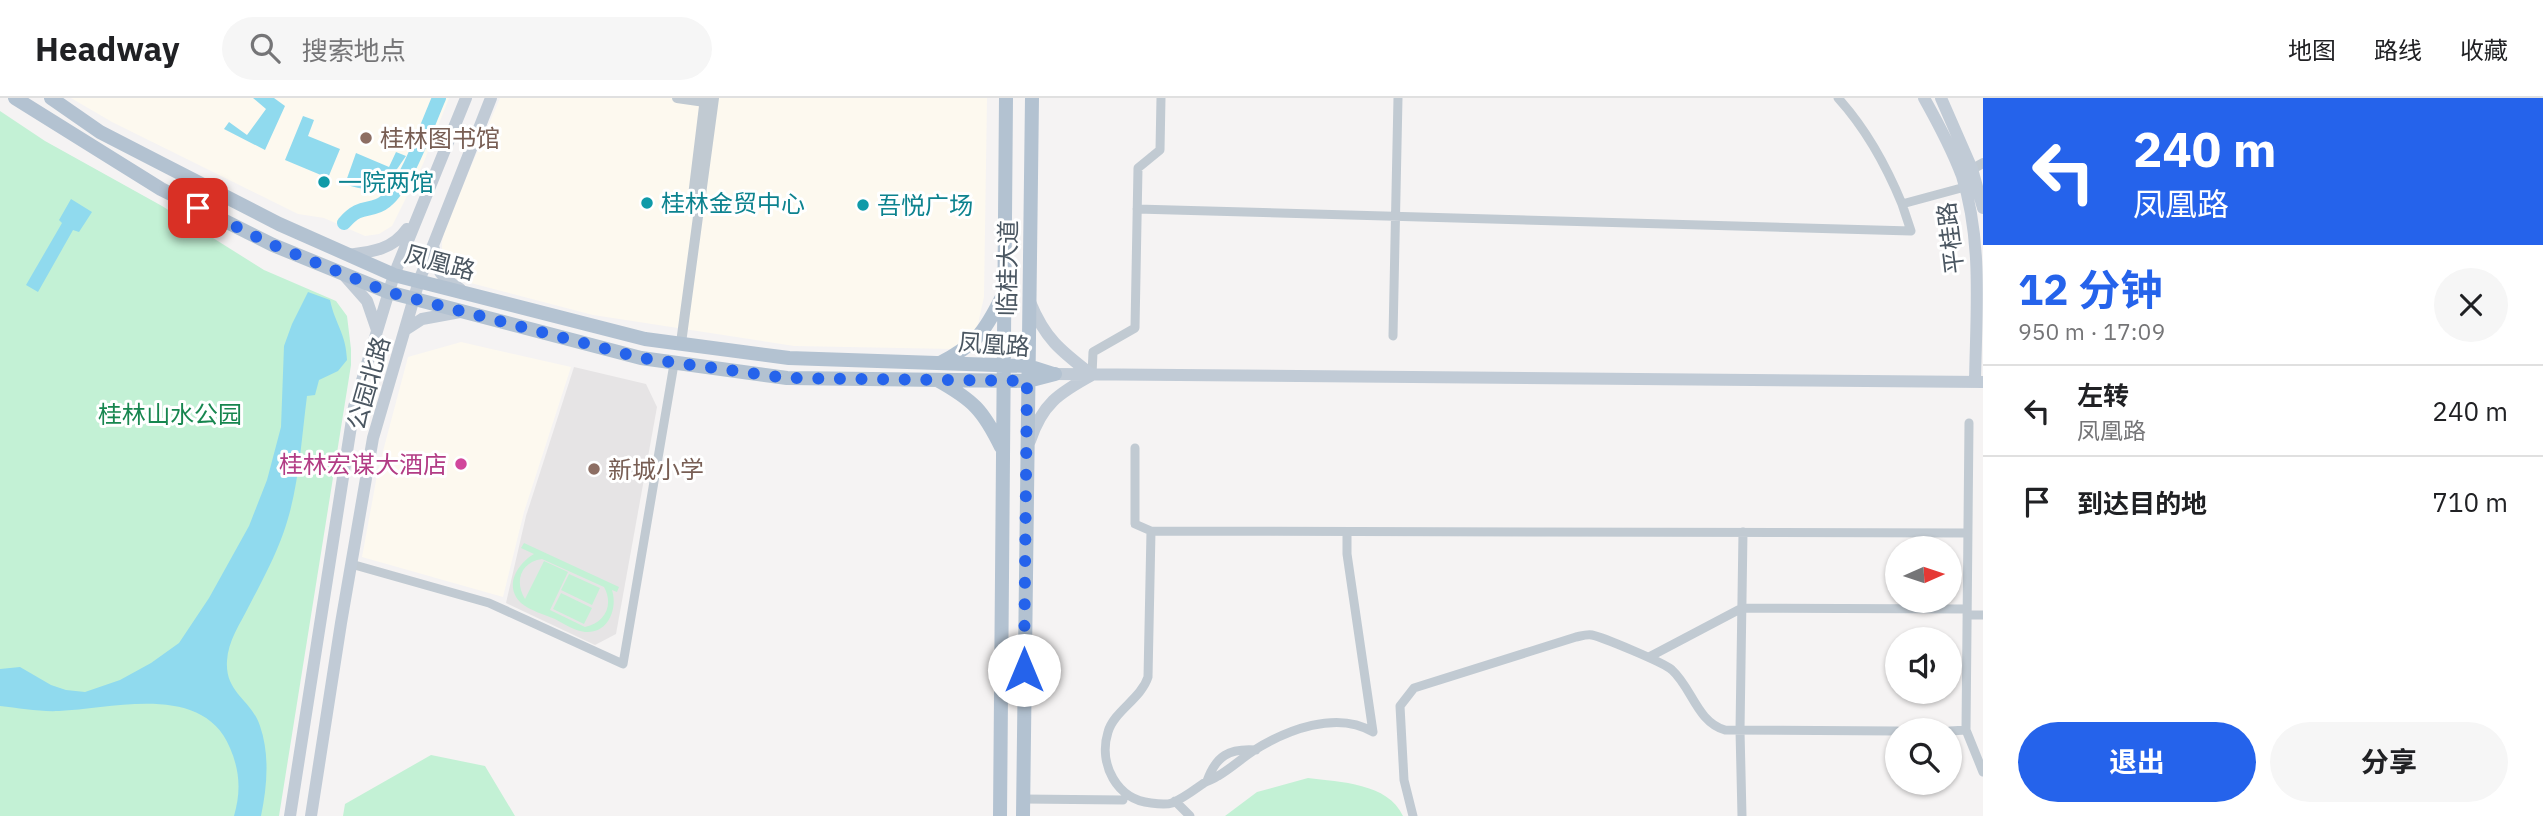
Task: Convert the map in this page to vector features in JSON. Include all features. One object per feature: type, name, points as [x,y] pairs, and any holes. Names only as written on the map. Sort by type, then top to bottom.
[{"type":"main road","name":"凤凰路","points":[[15,98],[161,189],[273,245],[388,292],[641,358],[674,364],[787,378],[936,379],[1003,373]]},
{"type":"main road","name":"凤凰路","points":[[51,98],[100,132],[279,224],[394,275],[645,339],[789,358],[939,363],[1003,373],[1055,374]]},
{"type":"main road","name":"公园北路","points":[[290,816],[354,407],[394,275],[466,98]]},
{"type":"main road","name":"公园北路","points":[[311,816],[373,438],[419,281],[491,98]]},
{"type":"main road","name":"临桂大道","points":[[1000,816],[1006,98]]},
{"type":"main road","name":"临桂大道","points":[[1023,816],[1032,98]]},
{"type":"main road","name":"平桂路","points":[[1924,98],[1970,174],[1979,382]]},
{"type":"main road","name":"平桂路","points":[[1941,98],[1983,208]]},
{"type":"main road","points":[[348,255],[383,249],[399,240],[419,212]]},
{"type":"main road","points":[[434,244],[434,258],[440,274],[470,294]]},
{"type":"main road","points":[[341,272],[367,301],[377,330]]},
{"type":"main road","points":[[939,363],[973,344],[988,326],[1004,295]]},
{"type":"main road","points":[[1029,298],[1038,322],[1051,342],[1092,375]]},
{"type":"main road","points":[[405,330],[422,319],[465,312]]},
{"type":"main road","points":[[1055,374],[1979,382]]},
{"type":"main road","points":[[1026,453],[1042,411],[1060,395],[1092,375]]},
{"type":"main road","points":[[936,379],[978,407],[1002,449]]},
{"type":"street","points":[[677,98],[709,100],[678,343]]},
{"type":"street","points":[[1092,375],[1093,352],[1135,328],[1138,168],[1160,150],[1161,98]]},
{"type":"street","points":[[1393,336],[1398,98]]},
{"type":"street","points":[[1137,209],[1911,231],[1880,154],[1838,98]]},
{"type":"street","points":[[1902,204],[1970,174]]},
{"type":"street","points":[[351,564],[489,603],[623,664],[674,364]]},
{"type":"street","points":[[1969,423],[1966,730],[1983,772]]},
{"type":"street","points":[[1135,448],[1135,524],[1151,531],[1968,533]]},
{"type":"street","points":[[1151,531],[1148,677],[1143,689],[1108,729],[1105,755],[1114,781],[1123,793],[1144,803],[1162,804],[1175,801],[1207,781],[1212,766],[1232,752],[1256,750],[1308,726],[1347,723],[1363,726],[1373,732],[1371,703],[1347,554],[1348,532]]},
{"type":"street","points":[[1742,816],[1740,730],[1743,532]]},
{"type":"street","points":[[1649,657],[1742,608],[1967,612],[1983,615]]},
{"type":"street","points":[[1413,816],[1404,780],[1400,706],[1414,688],[1576,637],[1591,635],[1649,657],[1671,669],[1713,727],[1725,730],[1885,731]]},
{"type":"street","points":[[1962,730],[1966,730]]},
{"type":"street","points":[[1023,799],[1122,800]]},
{"type":"street","points":[[1175,801],[1190,816]]},
{"type":"shaded area","name":"一院两馆","points":[[71,98],[449,98],[423,164],[392,226],[379,234],[365,236],[324,218],[298,214],[112,122]]},
{"type":"shaded area","points":[[500,98],[987,98],[984,297],[974,333],[953,349],[794,346],[593,315],[459,280],[448,272],[442,261],[445,228]]},
{"type":"shaded area","points":[[461,342],[571,367],[524,512],[503,597],[362,557],[378,470],[408,357]]},
{"type":"shaded area","name":"新城小学","points":[[574,367],[646,384],[657,407],[616,634],[595,645],[506,603],[526,516]]},
{"type":"green space","name":"桂林山水公园","points":[[0,111],[45,141],[162,206],[264,270],[336,301],[347,316],[351,365],[279,816],[0,816]]},
{"type":"green space","points":[[524,543],[619,587],[617,592],[612,590],[614,605],[605,625],[593,632],[581,631],[521,603],[513,589],[513,582],[518,569],[534,554],[521,548]],"holes":[[[542,559],[604,587],[608,600],[606,612],[598,622],[585,627],[550,610],[568,572],[544,561],[525,599],[520,579],[524,568]]]},
{"type":"green space","points":[[569,574],[600,588],[592,605],[561,590]]},
{"type":"green space","points":[[561,593],[592,608],[584,624],[553,609]]},
{"type":"green space","points":[[431,755],[485,766],[515,816],[343,816],[345,804]]},
{"type":"green space","points":[[1308,778],[1348,783],[1375,791],[1396,805],[1403,816],[1225,816],[1257,792]]},
{"type":"water","points":[[253,98],[274,98],[285,106],[265,150],[224,129],[229,122],[247,135],[266,109]]},
{"type":"water","points":[[303,116],[314,120],[308,136],[340,149],[328,178],[285,160]]},
{"type":"water","points":[[396,152],[406,156],[382,185],[367,189],[345,184],[356,153],[389,167]]},
{"type":"water","points":[[71,199],[92,212],[79,232],[73,230],[38,292],[26,285],[62,223],[59,220]]},
{"type":"water","points":[[308,292],[330,300],[345,343],[347,360],[338,371],[319,380],[315,395],[307,396],[299,466],[288,517],[271,562],[230,646],[227,672],[234,689],[251,709],[260,726],[266,760],[261,816],[234,816],[238,798],[238,773],[230,748],[217,727],[199,714],[178,707],[154,704],[52,711],[0,706],[0,669],[20,667],[51,685],[85,692],[120,680],[179,643],[209,598],[249,526],[267,480],[281,427],[284,346]]},
{"type":"waterway","points":[[344,223],[361,210],[380,205],[394,193],[409,168],[439,98]]},
{"type":"place","name":"桂林图书馆","points":[[366,138]]},
{"type":"place","name":"一院两馆","points":[[324,182]]},
{"type":"place","name":"桂林金贸中心","points":[[647,203]]},
{"type":"place","name":"吾悦广场","points":[[863,205]]},
{"type":"place","name":"桂林宏谋大酒店","points":[[461,464]]},
{"type":"place","name":"新城小学","points":[[594,469]]},
{"type":"route","points":[[198,208],[273,245],[388,292],[641,358],[787,378],[1027,381],[1024,670]]}]
